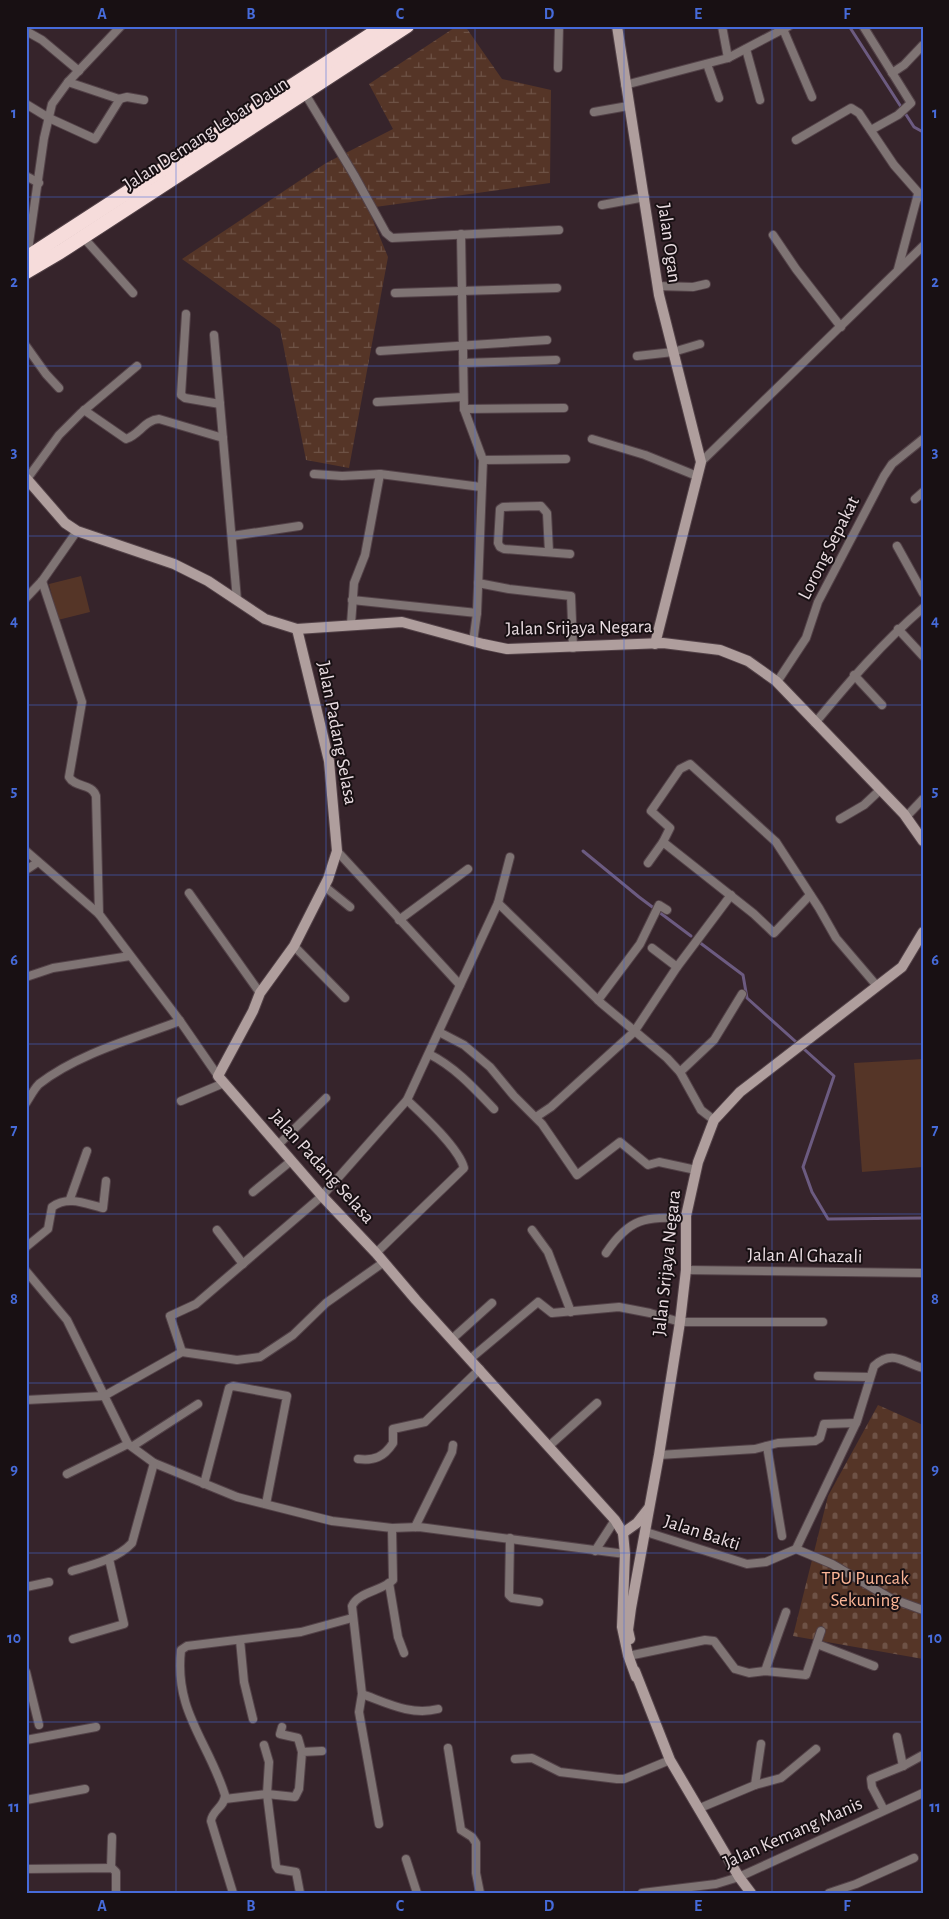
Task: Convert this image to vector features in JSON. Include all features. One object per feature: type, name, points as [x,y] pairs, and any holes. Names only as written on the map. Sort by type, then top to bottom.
[{"type":"highway","name":"Jalan Demang Lebar Daun","points":[[27,265],[384,26]]},
{"type":"highway","name":"Jalan Demang Lebar Daun","points":[[27,265],[83,237],[407,26]]},
{"type":"main road","name":"Jalan Ogan","points":[[617,26],[628,106],[645,197],[657,286],[701,462]]},
{"type":"main road","points":[[655,644],[701,462]]},
{"type":"main road","name":"Jalan Srijaya Negara","points":[[26,478],[65,523],[77,531],[174,564],[208,581],[265,619],[297,629],[402,622],[473,642],[507,649],[655,644],[720,650],[748,661],[778,682],[815,723],[906,816],[923,841]]},
{"type":"main road","name":"Jalan Padang Selasa","points":[[297,629],[329,761],[337,851],[324,886],[294,946],[260,993],[221,1079],[322,1196],[376,1253],[615,1520],[623,1532],[625,1554],[622,1627],[628,1655],[636,1677]]},
{"type":"main road","name":"Jalan Srijaya Negara","points":[[636,1677],[628,1630],[630,1615],[660,1455],[680,1322],[686,1270],[686,1218],[696,1170],[714,1120],[740,1092],[902,967],[923,932]]},
{"type":"main road","points":[[623,1532],[637,1523],[650,1507]]},
{"type":"main road","points":[[636,1677],[670,1760],[700,1808],[739,1878],[751,1893]]},
{"type":"street","points":[[27,265],[52,104],[68,82],[121,26]]},
{"type":"street","points":[[558,68],[559,26]]},
{"type":"street","points":[[722,26],[728,58]]},
{"type":"street","points":[[863,26],[910,102],[910,106],[898,116],[871,130]]},
{"type":"street","points":[[626,85],[728,58],[786,28],[812,97]]},
{"type":"street","points":[[26,31],[42,40],[80,71]]},
{"type":"street","points":[[892,73],[904,65],[923,45]]},
{"type":"street","points":[[746,50],[760,100]]},
{"type":"street","points":[[707,64],[720,98]]},
{"type":"street","points":[[68,82],[120,99]]},
{"type":"street","points":[[304,92],[386,233],[392,238],[559,230]]},
{"type":"street","points":[[26,104],[49,118],[95,139],[120,99],[127,96],[144,100]]},
{"type":"street","points":[[594,112],[628,106]]},
{"type":"street","points":[[796,140],[851,108],[860,113],[894,165],[920,196],[898,271]]},
{"type":"street","points":[[26,176],[39,183]]},
{"type":"street","points":[[602,205],[645,197]]},
{"type":"street","points":[[26,212],[34,216]]},
{"type":"street","points":[[461,234],[464,409],[483,460],[477,613],[473,642]]},
{"type":"street","points":[[773,235],[796,269],[841,327]]},
{"type":"street","points":[[83,237],[133,293]]},
{"type":"street","points":[[701,462],[923,246]]},
{"type":"street","points":[[657,286],[693,287],[706,284]]},
{"type":"street","points":[[395,293],[556,288]]},
{"type":"street","points":[[186,314],[180,395],[185,398],[220,404]]},
{"type":"street","points":[[214,335],[237,600]]},
{"type":"street","points":[[380,351],[462,344],[547,340]]},
{"type":"street","points":[[637,356],[673,352],[700,344]]},
{"type":"street","points":[[26,346],[46,374],[60,388]]},
{"type":"street","points":[[463,363],[556,360]]},
{"type":"street","points":[[26,478],[59,435],[84,410],[137,366]]},
{"type":"street","points":[[377,402],[463,397]]},
{"type":"street","points":[[464,409],[564,408]]},
{"type":"street","points":[[84,410],[126,439],[132,437],[148,422],[159,419],[223,438]]},
{"type":"street","name":"Lorong Sepakat","points":[[778,682],[806,638],[818,602],[884,476],[892,464],[923,438]]},
{"type":"street","points":[[592,439],[644,455],[697,476]]},
{"type":"street","points":[[483,460],[566,459]]},
{"type":"street","points":[[314,474],[342,476],[380,474],[481,487]]},
{"type":"street","points":[[351,624],[354,583],[365,555],[380,474]]},
{"type":"street","points":[[915,499],[923,492]]},
{"type":"street","points":[[549,552],[547,513],[541,506],[503,507],[498,512],[498,543],[500,548],[570,554]]},
{"type":"street","points":[[232,536],[299,526]]},
{"type":"street","points":[[481,528],[498,529]]},
{"type":"street","points":[[26,598],[42,581],[77,531]]},
{"type":"street","points":[[897,546],[923,593]]},
{"type":"street","points":[[42,581],[82,702],[69,777],[73,782],[91,788],[96,796],[99,914]]},
{"type":"street","points":[[478,583],[509,589],[571,596],[573,648]]},
{"type":"street","points":[[352,600],[477,613]]},
{"type":"street","points":[[815,723],[854,675],[898,629],[923,608]]},
{"type":"street","points":[[898,629],[923,656]]},
{"type":"street","points":[[854,675],[882,705]]},
{"type":"street","points":[[648,863],[663,842],[670,828],[651,811],[680,769],[690,764],[776,842],[836,938],[877,986]]},
{"type":"street","points":[[840,820],[864,805],[880,790]]},
{"type":"street","points":[[906,816],[923,799]]},
{"type":"street","points":[[663,842],[731,895],[774,933],[810,895]]},
{"type":"street","points":[[26,851],[99,914],[180,1021],[221,1079],[182,1102]]},
{"type":"street","points":[[337,851],[460,985]]},
{"type":"street","points":[[182,1352],[170,1316],[196,1304],[322,1196],[407,1100],[498,903],[510,857]]},
{"type":"street","points":[[26,870],[38,862]]},
{"type":"street","points":[[399,920],[468,869]]},
{"type":"street","points":[[324,886],[350,907]]},
{"type":"street","points":[[189,893],[260,993]]},
{"type":"street","points":[[536,1117],[551,1107],[634,1032],[677,967],[731,895]]},
{"type":"street","points":[[498,903],[598,1000],[680,1072],[701,1110],[714,1120]]},
{"type":"street","points":[[598,1000],[640,944],[658,905],[666,910]]},
{"type":"street","points":[[294,946],[345,998]]},
{"type":"street","points":[[652,948],[677,967]]},
{"type":"street","points":[[27,975],[53,968],[130,956]]},
{"type":"street","points":[[680,1072],[714,1040],[742,994]]},
{"type":"street","points":[[26,1103],[38,1085],[70,1066],[180,1021]]},
{"type":"street","points":[[439,1032],[464,1045],[490,1067],[514,1096],[536,1117],[577,1175],[620,1142],[648,1165],[659,1162],[696,1170]]},
{"type":"street","points":[[429,1054],[445,1063],[468,1082],[494,1109]]},
{"type":"street","points":[[278,1145],[326,1098]]},
{"type":"street","points":[[376,1253],[464,1168],[459,1158],[432,1123],[407,1100]]},
{"type":"street","points":[[70,1200],[87,1151]]},
{"type":"street","points":[[252,1192],[291,1161]]},
{"type":"street","points":[[26,1247],[48,1229],[52,1207],[70,1200],[103,1208],[106,1181]]},
{"type":"street","points":[[606,1253],[620,1234],[641,1220],[686,1218]]},
{"type":"street","points":[[217,1230],[243,1264]]},
{"type":"street","points":[[532,1230],[552,1260],[571,1312]]},
{"type":"street","points":[[26,1400],[104,1396],[182,1352],[237,1360],[266,1355],[293,1335],[326,1303],[384,1262]]},
{"type":"street","name":"Jalan Al Ghazali","points":[[686,1270],[923,1273]]},
{"type":"street","points":[[26,1272],[67,1320],[104,1396],[131,1445],[154,1463],[237,1497],[332,1520],[392,1528],[415,1527],[510,1538],[625,1554]]},
{"type":"street","points":[[452,1339],[492,1303]]},
{"type":"street","points":[[470,1359],[537,1303],[552,1313],[571,1312],[587,1308],[619,1307],[650,1313],[680,1322],[823,1322]]},
{"type":"street","points":[[923,1368],[896,1357],[885,1359],[874,1366],[864,1404],[856,1423],[796,1549],[832,1564],[890,1598],[923,1610]]},
{"type":"street","points":[[358,1459],[370,1461],[378,1459],[393,1443],[393,1429],[426,1422],[480,1369]]},
{"type":"street","points":[[818,1376],[870,1377]]},
{"type":"street","points":[[204,1484],[229,1388],[233,1386],[287,1396],[266,1504]]},
{"type":"street","points":[[549,1446],[597,1402]]},
{"type":"street","points":[[67,1474],[131,1445],[198,1404]]},
{"type":"street","points":[[660,1455],[755,1449],[819,1440],[826,1423],[856,1423]]},
{"type":"street","points":[[415,1527],[452,1452],[453,1445]]},
{"type":"street","points":[[766,1446],[782,1536]]},
{"type":"street","points":[[72,1571],[109,1558],[125,1550],[134,1538],[154,1463]]},
{"type":"street","points":[[596,1551],[615,1520]]},
{"type":"street","points":[[379,1824],[360,1712],[362,1694],[352,1606],[355,1600],[389,1583],[394,1576],[392,1528]]},
{"type":"street","name":"Jalan Bakti","points":[[646,1532],[747,1564],[766,1562],[796,1549]]},
{"type":"street","points":[[510,1538],[509,1595],[512,1598],[539,1602]]},
{"type":"street","points":[[73,1639],[124,1624],[109,1558]]},
{"type":"street","points":[[26,1587],[49,1582]]},
{"type":"street","points":[[389,1583],[398,1637],[404,1653]]},
{"type":"street","points":[[765,1671],[786,1612]]},
{"type":"street","points":[[225,1799],[224,1792],[189,1718],[182,1691],[181,1652],[187,1646],[301,1632],[352,1618]]},
{"type":"street","points":[[633,1655],[705,1640],[714,1641],[735,1669],[749,1673],[765,1671],[806,1674],[822,1631]]},
{"type":"street","points":[[240,1640],[244,1682],[253,1719]]},
{"type":"street","points":[[817,1644],[874,1666]]},
{"type":"street","points":[[26,1672],[39,1725]]},
{"type":"street","points":[[362,1694],[417,1712],[438,1709]]},
{"type":"street","points":[[26,1740],[96,1727]]},
{"type":"street","points":[[233,1893],[211,1822],[212,1815],[225,1799],[266,1794],[291,1798],[296,1796],[299,1790],[302,1752],[298,1738],[280,1734],[282,1727]]},
{"type":"street","points":[[897,1737],[903,1766]]},
{"type":"street","points":[[754,1785],[762,1744]]},
{"type":"street","points":[[264,1745],[269,1762],[266,1794],[276,1866],[278,1869],[296,1872],[300,1893]]},
{"type":"street","points":[[448,1748],[461,1830],[464,1834],[472,1837],[477,1845],[476,1873],[480,1893]]},
{"type":"street","points":[[700,1808],[754,1785],[781,1778],[816,1749]]},
{"type":"street","points":[[302,1752],[322,1751]]},
{"type":"street","points":[[884,1810],[872,1787],[871,1779],[903,1766],[923,1755]]},
{"type":"street","points":[[515,1759],[532,1758],[560,1772],[616,1779],[624,1779],[670,1760]]},
{"type":"street","points":[[26,1800],[86,1789]]},
{"type":"street","name":"Jalan Kemang Manis","points":[[642,1893],[716,1884],[739,1878],[923,1793]]},
{"type":"street","points":[[111,1868],[112,1837]]},
{"type":"street","points":[[829,1893],[856,1884],[914,1858]]},
{"type":"street","points":[[406,1859],[417,1893]]},
{"type":"street","points":[[26,1869],[111,1868],[116,1872],[116,1893]]},
{"type":"green space","points":[[457,26],[465,26],[502,79],[551,90],[550,183],[368,208],[388,257],[349,468],[306,460],[280,329],[182,259],[326,163],[393,129],[369,84]]},
{"type":"green space","points":[[81,576],[90,612],[58,620],[49,584]]},
{"type":"green space","points":[[923,1059],[923,1167],[862,1172],[854,1063]]},
{"type":"green space","name":"TPU Puncak Sekuning","points":[[878,1405],[923,1425],[923,1659],[793,1636],[828,1496]]},
{"type":"waterway","points":[[849,26],[914,127],[923,132]]},
{"type":"waterway","points":[[583,851],[639,897],[691,936]]},
{"type":"waterway","points":[[699,942],[743,975],[747,998],[834,1076],[803,1167],[812,1192],[828,1219],[923,1218]]}]
